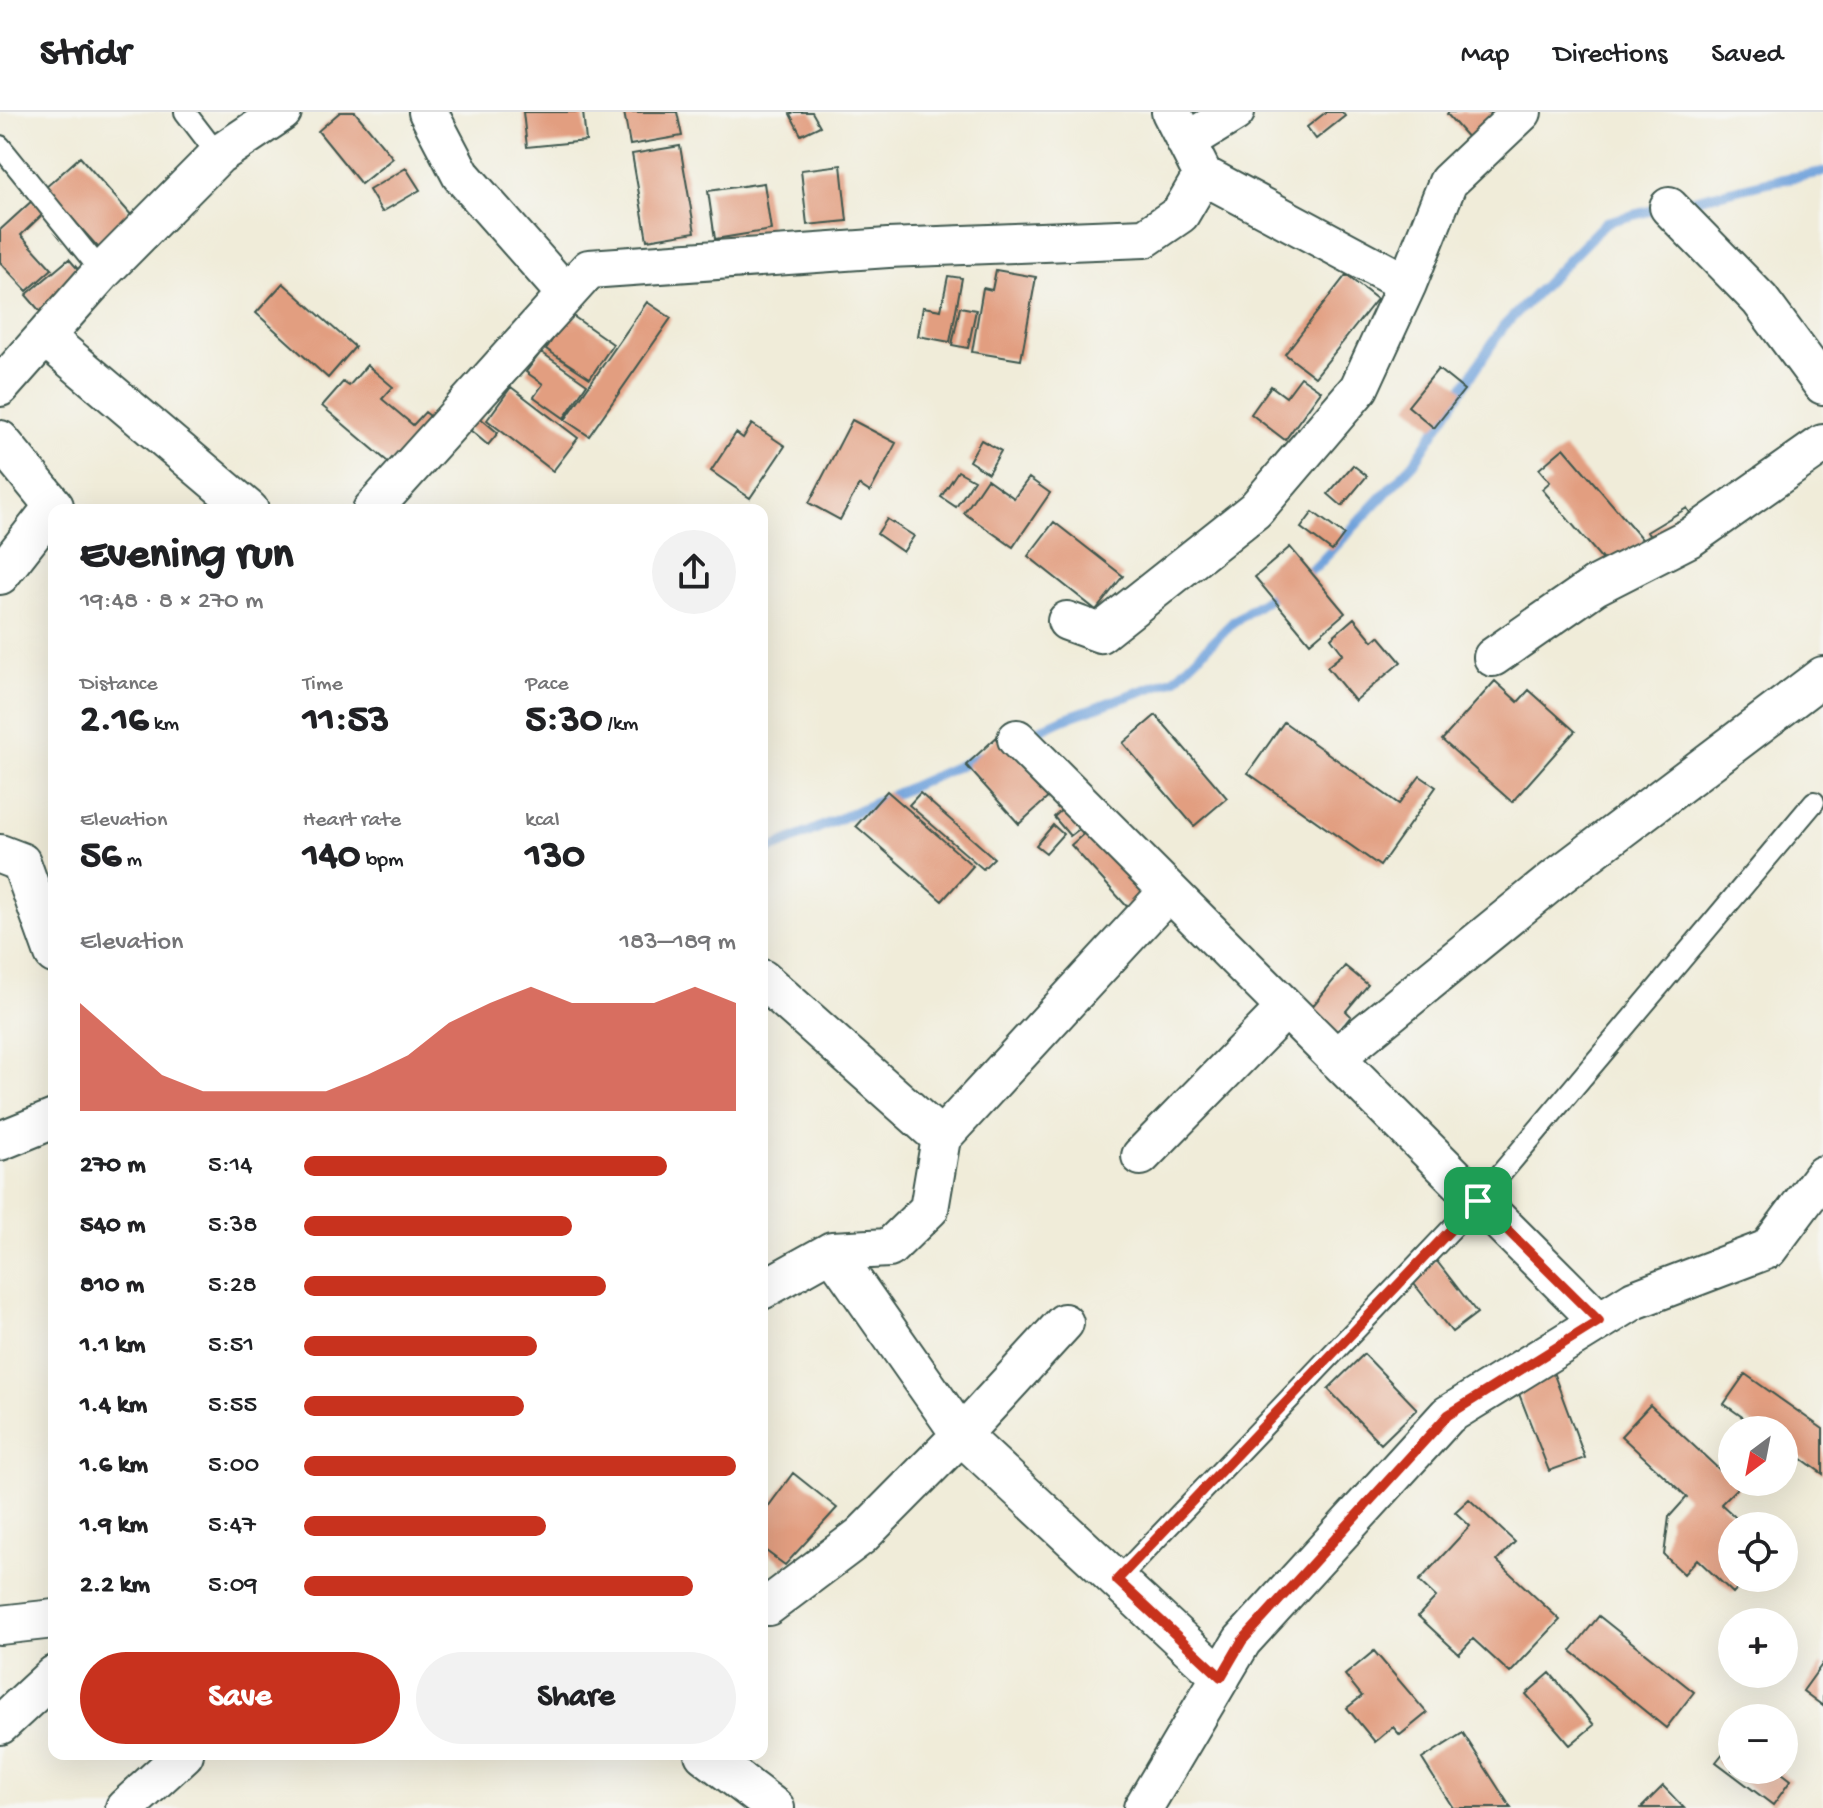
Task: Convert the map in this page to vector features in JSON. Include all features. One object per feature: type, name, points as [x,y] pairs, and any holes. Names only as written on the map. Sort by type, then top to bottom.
[{"type":"street","points":[[0,387],[102,272],[218,155],[282,112]]},
{"type":"street","points":[[428,112],[461,175],[566,294]]},
{"type":"street","points":[[1187,143],[1235,112]]},
{"type":"street","points":[[1067,621],[1100,633],[1255,510],[1359,388],[1407,284],[1448,182],[1522,112]]},
{"type":"street","points":[[377,504],[589,269],[888,248],[1145,238],[1180,214],[1187,143]]},
{"type":"street","points":[[1187,143],[1407,284]]},
{"type":"street","points":[[1669,207],[1760,300],[1823,385]]},
{"type":"street","points":[[45,337],[242,504]]},
{"type":"street","points":[[0,440],[52,504]]},
{"type":"street","points":[[1493,657],[1595,586],[1691,537],[1823,444]]},
{"type":"street","points":[[0,575],[48,514]]},
{"type":"street","points":[[1335,1058],[1556,878],[1823,676]]},
{"type":"street","points":[[1017,739],[1599,1321]]},
{"type":"street","points":[[0,854],[21,862],[48,937]]},
{"type":"street","points":[[768,1287],[832,1251],[889,1248],[929,1209],[941,1138],[1168,892]]},
{"type":"street","points":[[768,984],[941,1138]]},
{"type":"street","points":[[1141,1156],[1285,1009]]},
{"type":"street","points":[[0,1141],[48,1121]]},
{"type":"street","points":[[1143,1808],[1242,1641],[1448,1415],[1634,1300],[1768,1249],[1818,1191]]},
{"type":"street","points":[[832,1251],[961,1435],[1221,1677]]},
{"type":"street","points":[[768,1606],[861,1536],[961,1435],[1064,1323]]},
{"type":"street","points":[[0,1625],[48,1620]]},
{"type":"street","points":[[0,1725],[48,1681]]},
{"type":"street","points":[[125,1808],[177,1760]]},
{"type":"street","points":[[712,1760],[775,1808]]},
{"type":"lane","points":[[185,112],[218,155]]},
{"type":"lane","points":[[0,146],[102,272]]},
{"type":"lane","points":[[1117,1580],[1478,1201],[1814,802]]},
{"type":"building","points":[[340,112],[355,112],[393,158],[361,184],[318,131]]},
{"type":"building","points":[[523,112],[583,112],[586,141],[527,147]]},
{"type":"building","points":[[624,112],[677,112],[682,136],[630,145]]},
{"type":"building","points":[[812,112],[820,126],[801,135],[790,114]]},
{"type":"building","points":[[1326,112],[1342,112],[1345,116],[1316,139],[1307,127]]},
{"type":"building","points":[[1502,112],[1470,140],[1447,114]]},
{"type":"building","points":[[680,146],[695,232],[647,240],[632,154]]},
{"type":"building","points":[[80,157],[140,225],[105,255],[45,188]]},
{"type":"building","points":[[841,165],[847,221],[807,225],[801,170]]},
{"type":"building","points":[[406,168],[420,190],[382,212],[369,190]]},
{"type":"building","points":[[764,183],[771,230],[715,239],[708,191]]},
{"type":"building","points":[[34,199],[46,211],[21,235],[52,269],[27,291],[0,262],[0,230]]},
{"type":"building","points":[[69,259],[88,281],[45,317],[26,295]]},
{"type":"building","points":[[996,270],[1036,277],[1021,360],[972,352],[983,288],[992,290]]},
{"type":"building","points":[[1346,275],[1377,299],[1315,377],[1285,354]]},
{"type":"building","points":[[948,276],[962,278],[950,342],[918,336],[923,307],[941,310]]},
{"type":"building","points":[[283,283],[355,347],[328,378],[256,313]]},
{"type":"building","points":[[647,302],[671,318],[589,436],[565,420]]},
{"type":"building","points":[[960,307],[976,310],[968,348],[952,345]]},
{"type":"building","points":[[570,314],[613,344],[590,378],[546,349]]},
{"type":"building","points":[[541,352],[587,384],[564,418],[534,397],[543,384],[526,372]]},
{"type":"building","points":[[367,365],[393,387],[382,399],[413,425],[425,412],[435,420],[394,467],[322,406],[343,382],[349,386]]},
{"type":"building","points":[[1438,369],[1464,390],[1434,428],[1408,406]]},
{"type":"building","points":[[1301,377],[1321,391],[1285,440],[1251,414],[1271,386],[1286,397]]},
{"type":"building","points":[[511,387],[578,438],[553,471],[487,420]]},
{"type":"building","points":[[473,412],[498,433],[488,445],[464,425]]},
{"type":"building","points":[[852,420],[896,443],[870,492],[859,485],[840,520],[809,503]]},
{"type":"building","points":[[752,424],[785,446],[750,498],[711,471],[736,433],[743,438]]},
{"type":"building","points":[[981,440],[1001,451],[988,473],[969,461]]},
{"type":"building","points":[[1564,448],[1647,545],[1614,573],[1542,489],[1550,482],[1539,469]]},
{"type":"building","points":[[1353,465],[1367,476],[1342,506],[1328,494]]},
{"type":"building","points":[[958,471],[974,480],[956,507],[941,497]]},
{"type":"building","points":[[1029,478],[1050,493],[1013,547],[964,513],[987,479],[1014,498]]},
{"type":"building","points":[[1687,508],[1697,525],[1658,549],[1647,532]]},
{"type":"building","points":[[1313,512],[1344,535],[1332,551],[1301,528]]},
{"type":"building","points":[[887,519],[914,536],[903,552],[877,534]]},
{"type":"building","points":[[1054,522],[1123,576],[1096,610],[1028,556]]},
{"type":"building","points":[[1290,547],[1345,613],[1310,643],[1255,577]]},
{"type":"building","points":[[1354,618],[1373,641],[1379,636],[1401,662],[1355,701],[1327,667],[1343,654],[1331,638]]},
{"type":"building","points":[[1495,681],[1518,702],[1529,690],[1575,731],[1512,802],[1442,740]]},
{"type":"building","points":[[1156,715],[1227,798],[1194,826],[1123,743]]},
{"type":"building","points":[[1284,722],[1399,804],[1420,776],[1436,787],[1380,866],[1248,773]]},
{"type":"building","points":[[999,735],[1052,794],[1019,824],[966,765]]},
{"type":"building","points":[[887,791],[973,866],[942,901],[856,826]]},
{"type":"building","points":[[920,793],[994,858],[983,869],[909,805]]},
{"type":"building","points":[[1066,806],[1083,826],[1070,836],[1054,817]]},
{"type":"building","points":[[1053,825],[1063,834],[1046,853],[1036,845]]},
{"type":"building","points":[[1089,829],[1149,895],[1131,911],[1071,845]]},
{"type":"building","points":[[1345,966],[1368,985],[1346,1011],[1351,1016],[1335,1036],[1307,1013]]},
{"type":"building","points":[[1436,1260],[1477,1313],[1452,1332],[1411,1280]]},
{"type":"building","points":[[1364,1354],[1417,1409],[1381,1444],[1328,1389]]},
{"type":"building","points":[[1553,1372],[1585,1458],[1549,1471],[1516,1386]]},
{"type":"building","points":[[1745,1374],[1823,1429],[1823,1474],[1798,1456],[1798,1416],[1741,1416],[1724,1404]]},
{"type":"building","points":[[1650,1405],[1718,1468],[1718,1496],[1729,1496],[1721,1504],[1730,1512],[1718,1512],[1718,1579],[1697,1559],[1684,1574],[1664,1555],[1669,1517],[1687,1497],[1621,1436]]},
{"type":"building","points":[[793,1473],[837,1508],[785,1565],[768,1552],[768,1507]]},
{"type":"building","points":[[1469,1499],[1515,1542],[1497,1561],[1560,1620],[1510,1673],[1473,1639],[1459,1654],[1418,1616],[1436,1597],[1419,1581],[1470,1526],[1455,1512]]},
{"type":"building","points":[[1599,1616],[1694,1692],[1666,1728],[1571,1651]]},
{"type":"building","points":[[1374,1651],[1427,1713],[1400,1735],[1393,1727],[1375,1742],[1347,1708],[1362,1696],[1345,1675]]},
{"type":"building","points":[[1823,1663],[1823,1706],[1803,1691]]},
{"type":"building","points":[[1550,1673],[1594,1725],[1570,1745],[1526,1694]]},
{"type":"building","points":[[1463,1733],[1511,1808],[1453,1808],[1422,1759]]},
{"type":"building","points":[[1745,1784],[1788,1784],[1773,1805]]},
{"type":"building","points":[[1663,1786],[1684,1808],[1641,1808]]},
{"type":"waterway","points":[[1676,204],[1823,172]]},
{"type":"waterway","points":[[1300,577],[1317,566],[1414,463],[1503,327],[1606,222],[1661,208]]},
{"type":"waterway","points":[[1024,737],[1063,719],[1175,679],[1233,622],[1280,590]]},
{"type":"waterway","points":[[768,850],[983,755]]},
{"type":"route","points":[[1478,1201],[1599,1321],[1448,1415],[1242,1641],[1221,1677],[1117,1580],[1478,1201]]}]
